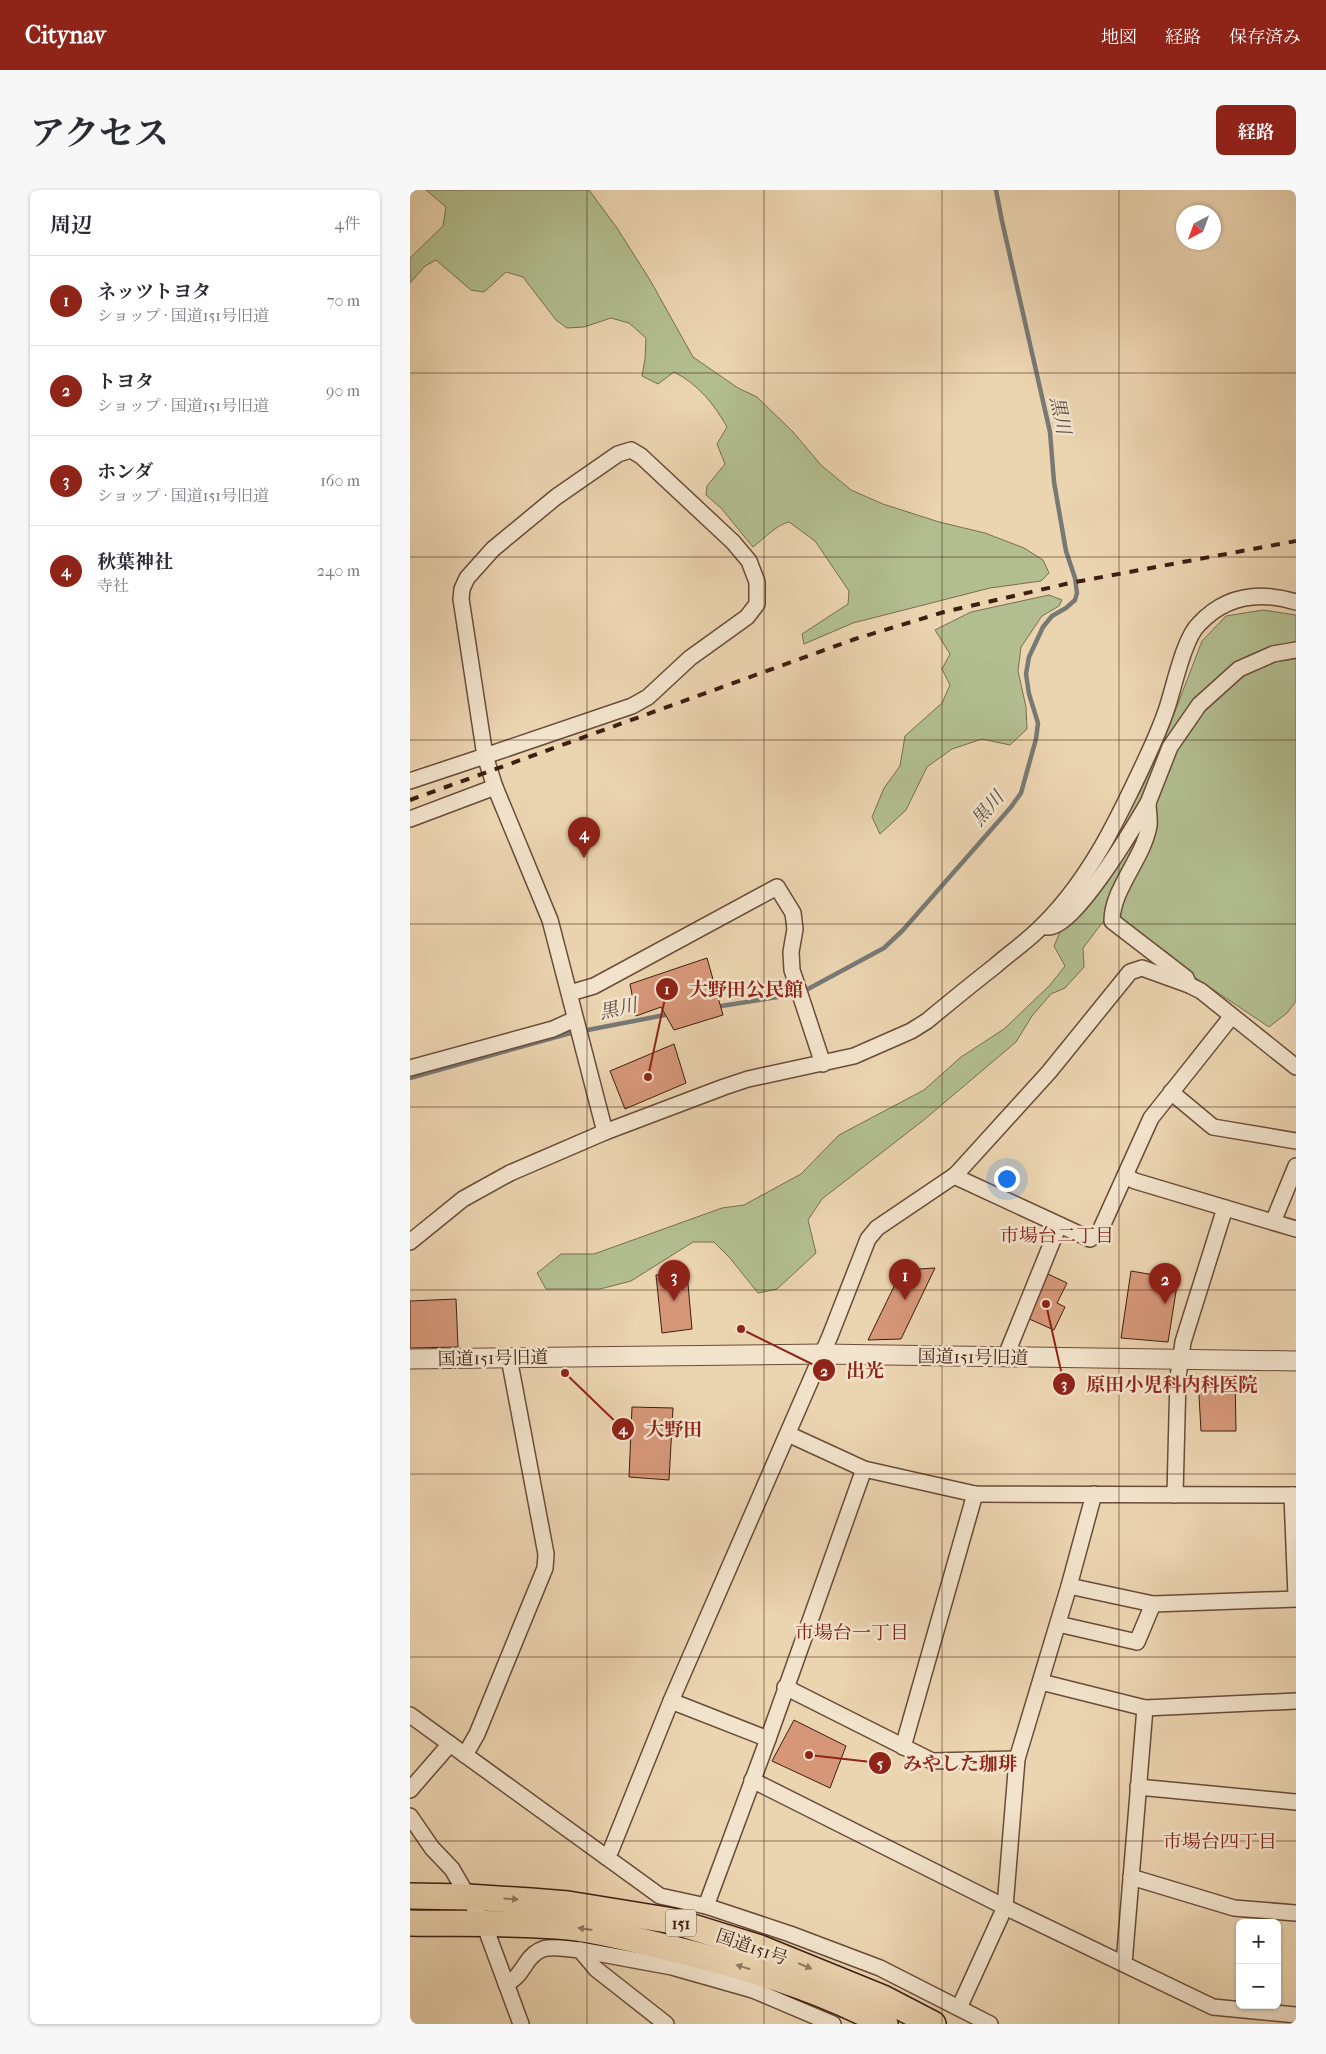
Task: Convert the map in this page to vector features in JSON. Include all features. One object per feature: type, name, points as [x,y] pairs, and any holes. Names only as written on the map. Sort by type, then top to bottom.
[{"type":"highway","name":"国道151号","points":[[410,1896],[468,1896],[568,1904],[673,1921],[760,1948],[883,1998],[934,2024]]},
{"type":"highway","name":"国道151号","points":[[410,1924],[531,1924],[619,1934],[750,1970],[809,1990],[885,2024]]},
{"type":"street","points":[[410,782],[485,756],[632,706],[648,697],[690,658],[747,617],[757,604],[757,582],[749,561],[733,542],[676,488],[641,456],[631,450],[618,454],[556,497],[500,543],[467,578],[462,589],[461,599],[485,756],[550,920],[570,993],[580,1042],[606,1132]]},
{"type":"street","points":[[412,1234],[463,1199],[510,1173],[606,1132],[724,1086],[748,1079],[823,1064],[869,1050],[928,1021],[1044,925],[1093,862],[1120,813],[1146,759],[1166,711],[1186,645],[1196,626],[1208,614],[1233,600],[1258,595],[1283,598],[1296,602]]},
{"type":"street","points":[[1044,925],[1049,928],[1055,926],[1077,907],[1092,890],[1148,803],[1170,747],[1198,705],[1240,668],[1273,654],[1296,650]]},
{"type":"street","points":[[410,819],[496,787]]},
{"type":"street","points":[[1148,803],[1149,826],[1140,853],[1112,910],[1112,921],[1186,978],[1189,985]]},
{"type":"street","points":[[570,993],[594,986],[777,887],[793,913],[795,928],[791,952],[792,970],[823,1064]]},
{"type":"street","points":[[606,1857],[611,1850],[671,1701],[822,1354],[868,1239],[877,1228],[954,1176],[1049,1072],[1130,972],[1142,968],[1201,991],[1296,1067]]},
{"type":"street","points":[[954,1176],[1090,1239],[1099,1233],[1151,1118],[1232,1016]]},
{"type":"street","points":[[410,1068],[553,1029],[575,1021]]},
{"type":"street","points":[[1171,1092],[1213,1127],[1296,1141]]},
{"type":"street","points":[[1273,1222],[1296,1166]]},
{"type":"street","points":[[1125,1176],[1296,1229]]},
{"type":"street","points":[[1176,1495],[1178,1377],[1183,1342],[1225,1208]]},
{"type":"street","points":[[1008,1358],[1009,1348],[1059,1225]]},
{"type":"street","name":"国道151号旧道","points":[[410,1359],[822,1354],[1296,1361]]},
{"type":"street","points":[[465,1755],[477,1734],[544,1568],[546,1554],[510,1358]]},
{"type":"street","points":[[788,1434],[864,1469],[975,1494],[1294,1495],[1296,1598],[1153,1604],[1069,1586]]},
{"type":"street","points":[[706,1906],[768,1739],[864,1469]]},
{"type":"street","points":[[903,1747],[975,1494]]},
{"type":"street","points":[[959,2008],[1005,1907],[1017,1759],[1058,1624],[1094,1494]]},
{"type":"street","points":[[1058,1624],[1137,1642],[1153,1604]]},
{"type":"street","points":[[1041,1682],[1145,1708],[1296,1701]]},
{"type":"street","points":[[785,1687],[932,1761],[1017,1759]]},
{"type":"street","points":[[671,1701],[768,1739]]},
{"type":"street","points":[[1124,1964],[1145,1708]]},
{"type":"street","points":[[410,1715],[660,1896],[706,1906],[790,1934],[880,1968],[990,2024]]},
{"type":"street","points":[[410,1790],[450,1744]]},
{"type":"street","points":[[752,1780],[1005,1907],[1212,2007],[1255,2018],[1296,2015]]},
{"type":"street","points":[[1138,1788],[1296,1802]]},
{"type":"street","points":[[410,1816],[432,1848],[452,1869],[484,1924],[521,2024]]},
{"type":"street","points":[[1131,1877],[1234,1908],[1296,1913]]},
{"type":"street","points":[[506,1984],[516,1980],[528,1960],[537,1950],[549,1947],[580,1950],[672,1967],[753,1990],[833,2024]]},
{"type":"street","points":[[580,1950],[596,1969],[666,2024]]},
{"type":"green space","points":[[426,190],[589,190],[617,228],[650,280],[693,357],[738,388],[757,397],[793,432],[821,465],[851,490],[883,504],[939,522],[985,533],[1024,548],[1043,560],[1049,573],[1041,581],[990,588],[853,623],[804,644],[802,634],[848,604],[849,591],[815,541],[789,522],[775,529],[753,547],[721,508],[706,495],[707,486],[725,464],[717,444],[727,427],[717,410],[691,382],[674,372],[658,384],[642,376],[646,338],[629,323],[611,318],[584,327],[567,328],[556,320],[523,277],[506,272],[484,292],[471,290],[436,260],[425,266],[410,283],[410,258],[443,226],[446,207]]},
{"type":"green space","points":[[1049,595],[1062,600],[1059,606],[1042,616],[1021,647],[1018,671],[1026,707],[1027,729],[1010,745],[982,739],[952,749],[927,767],[906,810],[880,834],[872,817],[884,788],[900,766],[905,736],[942,703],[950,685],[942,669],[950,654],[935,630],[971,612]]},
{"type":"green space","points":[[1263,610],[1296,615],[1296,1001],[1287,1013],[1269,1027],[1190,974],[1172,956],[1119,919],[1102,923],[1083,948],[1084,967],[1065,988],[1051,994],[1032,1016],[1016,1042],[925,1119],[822,1199],[808,1220],[816,1253],[777,1289],[758,1293],[730,1258],[714,1242],[693,1242],[631,1281],[600,1289],[546,1289],[537,1273],[561,1254],[594,1254],[722,1208],[744,1205],[801,1174],[839,1135],[924,1090],[961,1057],[1004,1029],[1050,985],[1065,966],[1054,946],[1060,932],[1080,912],[1090,876],[1140,792],[1164,740],[1202,641],[1226,616]]},
{"type":"building","points":[[707,958],[723,1015],[674,1030],[661,1007],[636,1016],[630,984]]},
{"type":"building","points":[[674,1044],[686,1083],[625,1109],[610,1071]]},
{"type":"building","points":[[935,1268],[901,1339],[868,1340],[902,1270]]},
{"type":"building","points":[[1131,1271],[1178,1279],[1168,1342],[1121,1338]]},
{"type":"building","points":[[687,1273],[692,1329],[662,1333],[656,1275]]},
{"type":"building","points":[[1048,1274],[1067,1283],[1057,1303],[1065,1307],[1054,1330],[1027,1318]]},
{"type":"building","points":[[456,1299],[458,1347],[410,1348],[410,1301]]},
{"type":"building","points":[[1235,1377],[1236,1431],[1201,1431],[1198,1378]]},
{"type":"building","points":[[632,1407],[673,1408],[669,1480],[629,1477]]},
{"type":"building","points":[[794,1720],[846,1746],[830,1788],[772,1761]]},
{"type":"waterway","name":"黒川","points":[[715,1007],[790,995],[808,989],[884,948],[903,930],[1011,807],[1021,793],[1036,739],[1038,723],[1029,694],[1026,674],[1029,657],[1043,627],[1052,616],[1075,600],[1077,593],[1075,578],[1066,551],[1054,482],[1050,432],[996,190]]},
{"type":"waterway","name":"黒川","points":[[410,1078],[567,1034],[670,1014]]},
{"type":"railway","points":[[410,800],[855,639],[944,612],[1070,583],[1296,541]]},
{"type":"place","name":"秋葉神社","points":[[584,858]]},
{"type":"place","name":"大野田公民館","points":[[648,1077]]},
{"type":"place","name":"ネッツトヨタ","points":[[905,1300]]},
{"type":"place","name":"ホンダ","points":[[674,1301]]},
{"type":"place","name":"原田小児科内科医院","points":[[1046,1304]]},
{"type":"place","name":"トヨタ","points":[[1165,1304]]},
{"type":"place","name":"出光","points":[[741,1329]]},
{"type":"place","name":"大野田","points":[[565,1373]]},
{"type":"place","name":"みやした珈琲","points":[[809,1755]]},
{"type":"district","name":"市場台二丁目","points":[[1057,1235]]},
{"type":"district","name":"市場台一丁目","points":[[852,1632]]},
{"type":"district","name":"市場台四丁目","points":[[1220,1841]]}]
